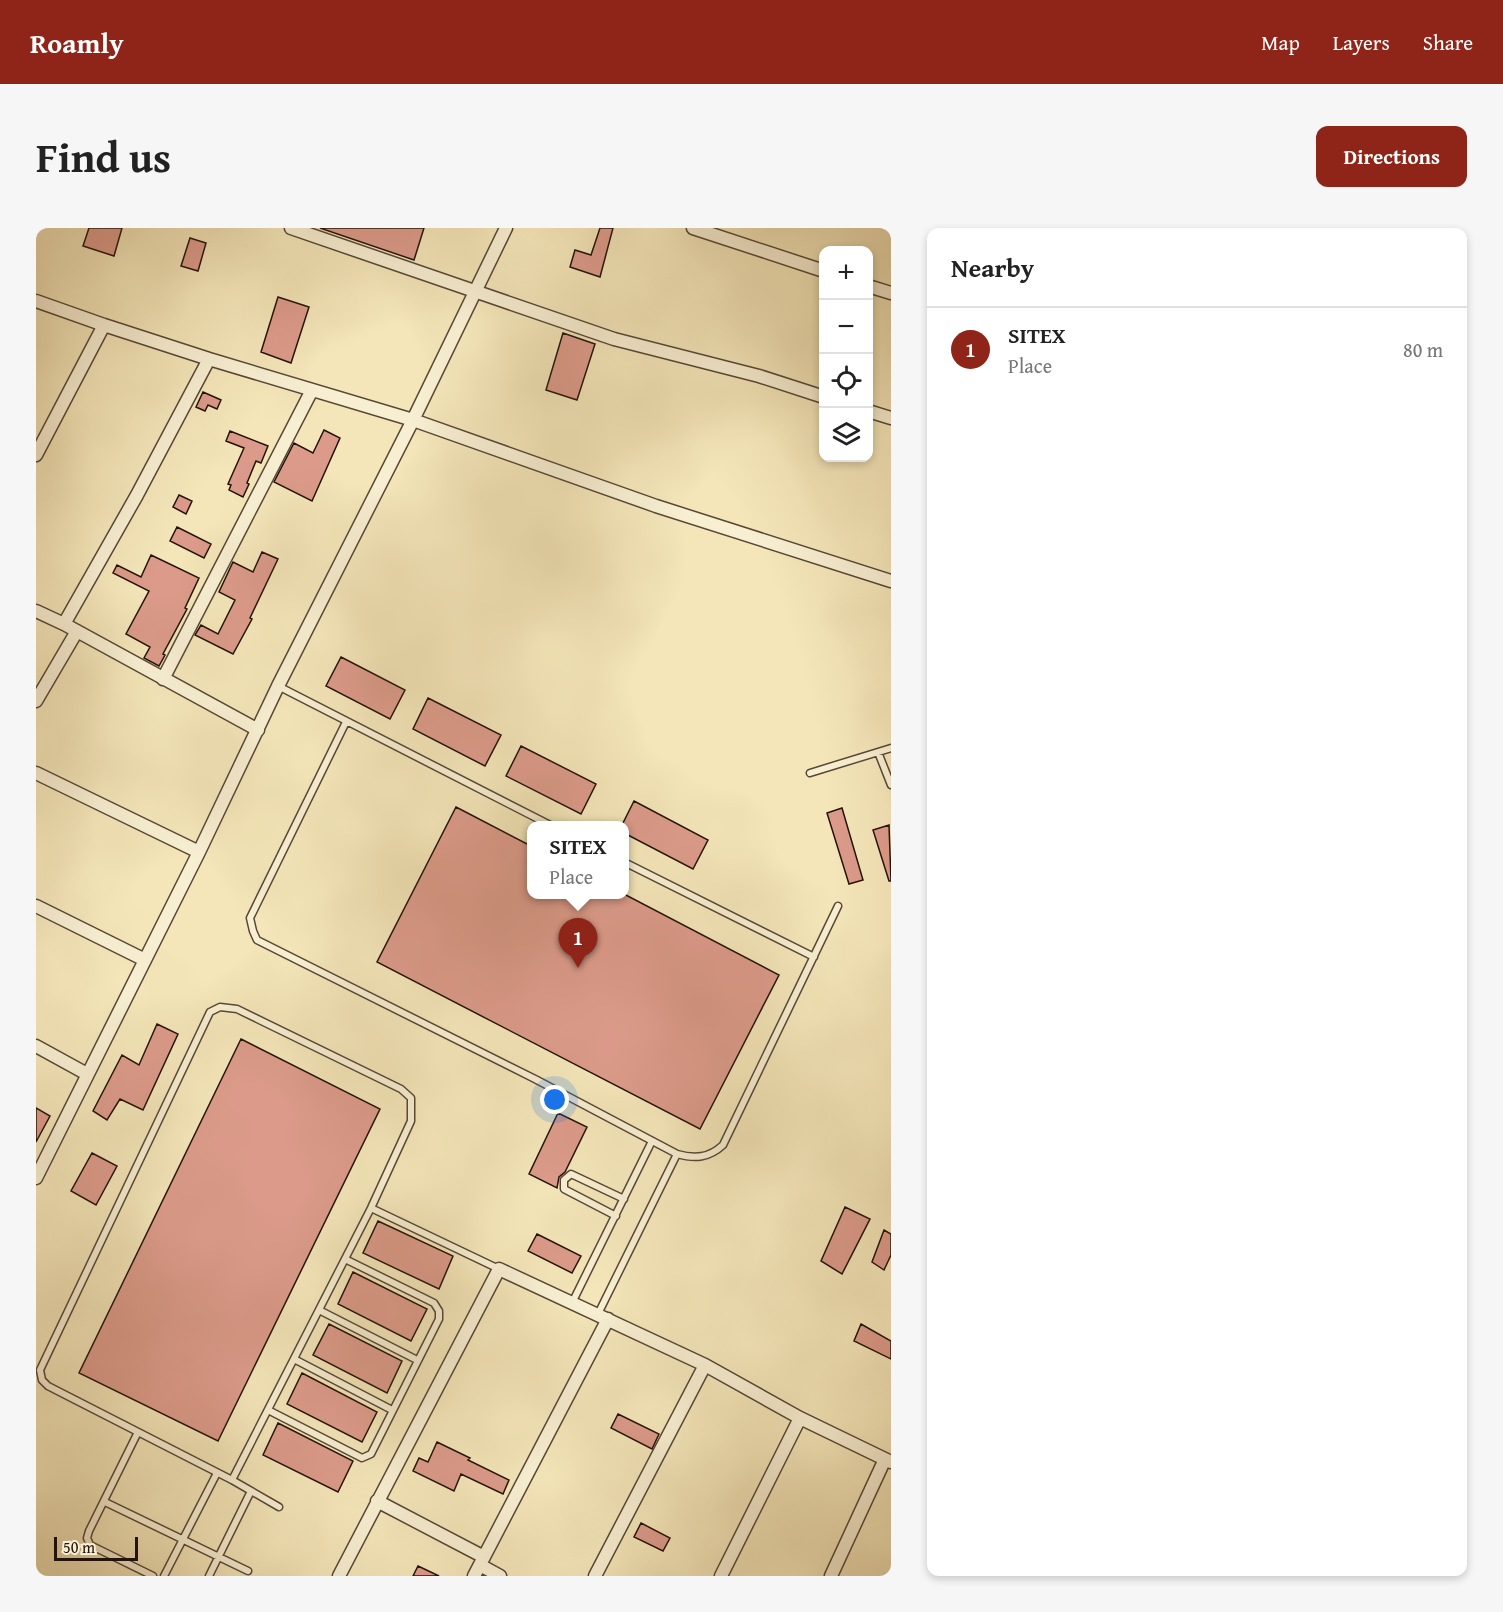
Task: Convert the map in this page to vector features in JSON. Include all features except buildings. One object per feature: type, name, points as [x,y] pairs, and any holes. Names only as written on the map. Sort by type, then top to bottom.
[{"type":"street","points":[[291,228],[614,339],[759,376],[819,395]]},
{"type":"street","points":[[36,1178],[200,852],[278,686],[413,420],[506,228]]},
{"type":"street","points":[[693,228],[819,269]]},
{"type":"street","points":[[873,288],[891,293]]},
{"type":"street","points":[[36,301],[104,326],[413,420],[656,506],[891,581]]},
{"type":"street","points":[[36,455],[104,326]]},
{"type":"street","points":[[64,624],[137,495],[209,359]]},
{"type":"street","points":[[163,679],[312,390]]},
{"type":"street","points":[[873,413],[891,418]]},
{"type":"street","points":[[36,611],[258,730]]},
{"type":"street","points":[[36,701],[77,631]]},
{"type":"street","points":[[36,773],[200,852]]},
{"type":"street","points":[[36,906],[145,960]]},
{"type":"street","points":[[36,1046],[87,1074]]},
{"type":"street","points":[[339,1576],[499,1269],[705,1365],[800,1418],[888,1460],[831,1576]]},
{"type":"street","points":[[480,1566],[603,1316]]},
{"type":"street","points":[[595,1576],[705,1365]]},
{"type":"street","points":[[722,1576],[800,1418]]},
{"type":"street","points":[[377,1501],[480,1566],[500,1576]]},
{"type":"lane","points":[[278,686],[544,821]]},
{"type":"lane","points":[[346,722],[250,918],[257,940],[535,1079],[677,1154],[698,1158],[715,1152],[723,1145],[838,906]]},
{"type":"lane","points":[[810,773],[891,748]]},
{"type":"lane","points":[[878,752],[891,785]]},
{"type":"lane","points":[[629,864],[814,957]]},
{"type":"lane","points":[[232,1480],[371,1208],[411,1121],[411,1098],[401,1089],[237,1009],[220,1007],[210,1012],[40,1370],[42,1380],[48,1386],[232,1480],[279,1507]]},
{"type":"lane","points":[[572,1303],[652,1141]]},
{"type":"lane","points":[[603,1316],[677,1154]]},
{"type":"lane","points":[[616,1216],[564,1189],[564,1180],[571,1174],[624,1198]]},
{"type":"lane","points":[[371,1208],[499,1269]]},
{"type":"lane","points":[[268,1410],[362,1458],[371,1454],[439,1319],[439,1311],[434,1303],[345,1259]]},
{"type":"lane","points":[[319,1310],[417,1360]]},
{"type":"lane","points":[[294,1359],[392,1410]]},
{"type":"lane","points":[[138,1432],[87,1538],[90,1545],[153,1576]]},
{"type":"lane","points":[[164,1576],[217,1473]]},
{"type":"lane","points":[[209,1576],[251,1491]]},
{"type":"lane","points":[[105,1502],[248,1571]]},
{"type":"place","name":"SITEX","points":[[578,968]]}]
